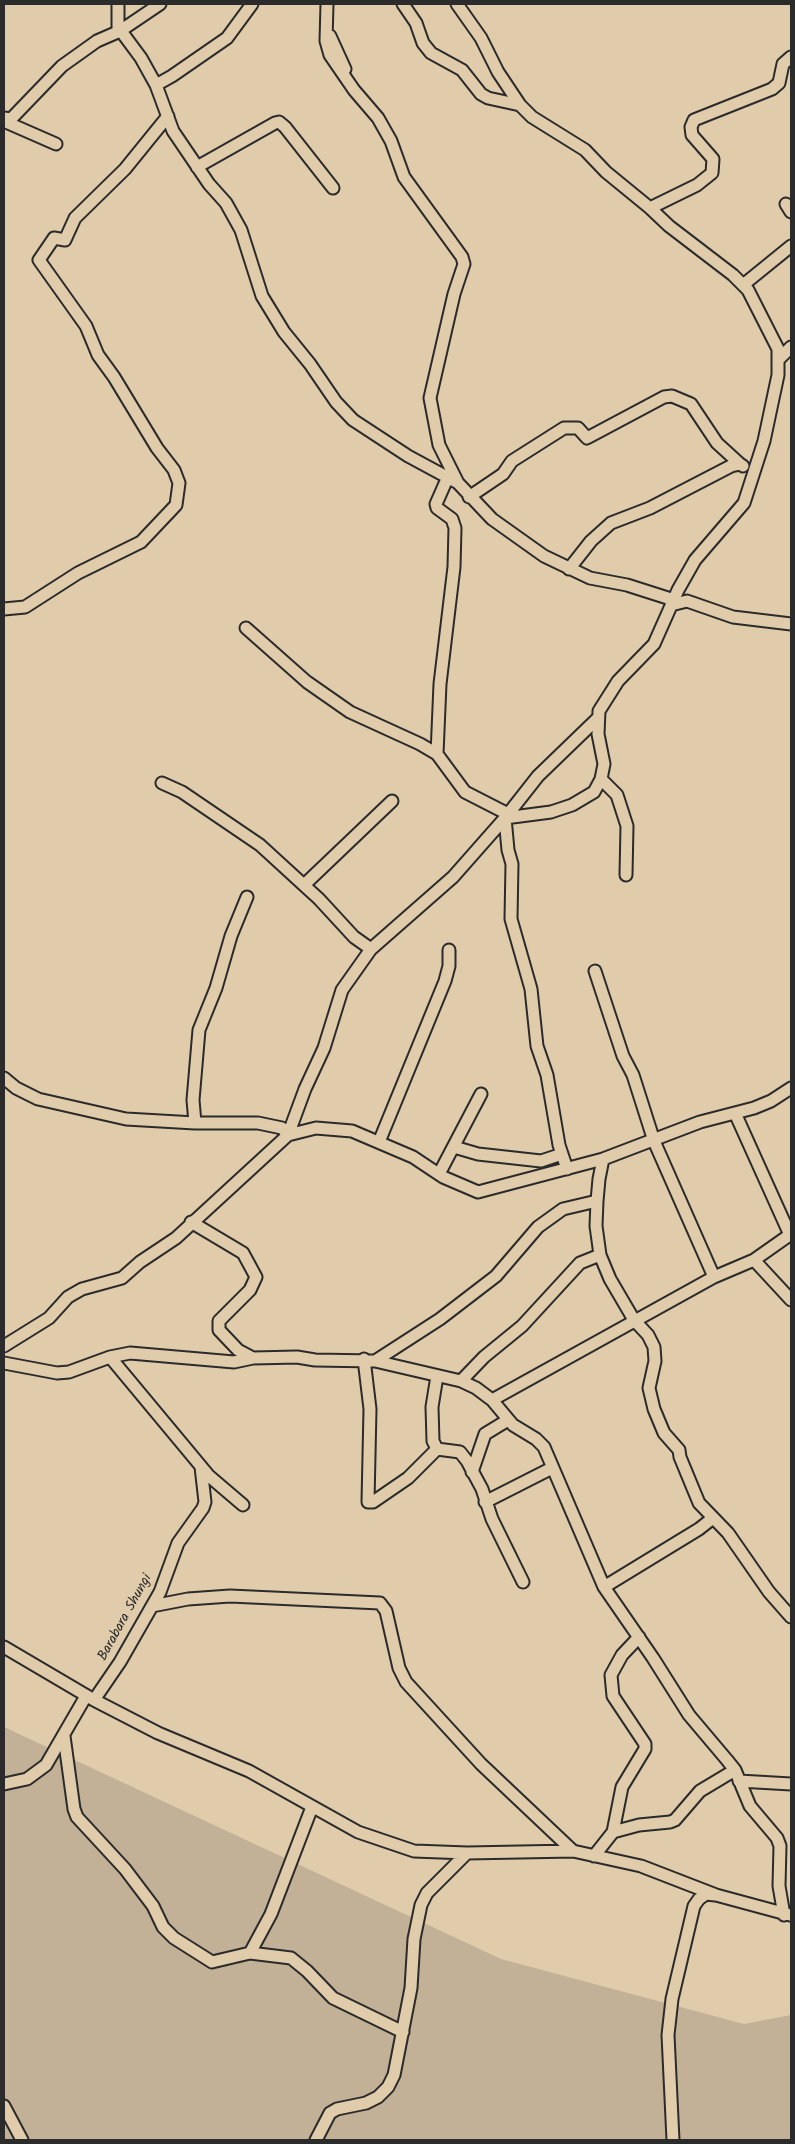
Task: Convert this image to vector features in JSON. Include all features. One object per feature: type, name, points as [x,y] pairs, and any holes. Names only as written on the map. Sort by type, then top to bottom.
[{"type":"street","points":[[118,4],[117,20],[120,31],[141,58],[156,85],[173,131],[197,167],[226,204],[241,230],[250,264],[262,296],[284,332],[310,364],[336,402],[353,420],[374,435],[452,481],[513,536],[569,569],[590,578],[627,585],[674,600],[687,601],[733,617],[791,624]]},
{"type":"street","points":[[56,144],[7,122],[62,66],[97,41],[120,31],[160,4]]},
{"type":"street","points":[[156,85],[227,38],[252,4]]},
{"type":"street","points":[[327,4],[326,41],[330,55],[347,80],[378,118],[391,142],[404,177],[462,256],[464,264],[454,294],[430,398],[440,445],[452,481]]},
{"type":"street","points":[[403,4],[416,23],[423,43],[431,53],[462,70],[481,94],[488,98],[520,105]]},
{"type":"street","points":[[246,628],[307,682],[350,712],[420,744],[437,754],[465,792],[507,817],[543,813],[572,805],[594,792],[601,779],[604,764],[597,719],[599,711],[618,681],[654,644],[695,560],[744,503],[764,441],[774,401],[779,359],[773,338],[748,290],[606,172],[585,150],[532,117],[520,105],[498,72],[481,38],[457,4]]},
{"type":"street","points":[[650,208],[697,185],[712,173],[713,160],[692,136],[691,127],[694,120],[775,88],[780,81],[783,64],[791,57]]},
{"type":"street","points":[[4,609],[25,606],[78,573],[141,542],[176,505],[179,483],[174,470],[157,448],[114,377],[98,356],[86,326],[39,260],[54,238],[65,240],[75,218],[125,168],[168,116]]},
{"type":"street","points":[[197,167],[275,123],[280,122],[333,188]]},
{"type":"street","points":[[743,285],[791,246]]},
{"type":"street","points":[[779,359],[791,347]]},
{"type":"street","points":[[469,497],[503,474],[512,461],[564,428],[578,428],[587,438],[664,397],[672,396],[691,404],[717,443],[740,464],[753,472]]},
{"type":"street","points":[[569,569],[591,541],[611,523],[650,508],[722,470],[740,464]]},
{"type":"street","points":[[437,754],[440,684],[454,567],[455,528],[452,519],[437,508],[436,504],[452,481]]},
{"type":"street","points":[[288,1135],[304,1089],[324,1048],[342,990],[371,949],[453,876],[507,817],[538,776],[597,719]]},
{"type":"street","points":[[601,779],[617,796],[627,826],[626,875]]},
{"type":"street","points":[[162,784],[182,792],[260,844],[319,899],[354,937],[371,949]]},
{"type":"street","points":[[304,885],[392,801]]},
{"type":"street","points":[[507,817],[512,864],[511,919],[531,989],[537,1046],[547,1075],[550,1101],[567,1169]]},
{"type":"street","points":[[195,1123],[192,1100],[199,1030],[216,988],[231,936],[247,897]]},
{"type":"street","points":[[379,1142],[445,980],[449,966],[449,950]]},
{"type":"street","points":[[596,971],[623,1056],[633,1075],[654,1141],[714,1277]]},
{"type":"street","points":[[4,1078],[16,1088],[38,1099],[126,1119],[195,1123],[258,1123],[282,1128],[288,1135]]},
{"type":"street","points":[[4,1346],[49,1318],[68,1297],[82,1288],[122,1278],[140,1262],[165,1246],[288,1135],[316,1128],[352,1131],[412,1157],[439,1174],[478,1192],[604,1159],[700,1122],[771,1101],[786,1091],[791,1081]]},
{"type":"street","points":[[439,1174],[481,1094]]},
{"type":"street","points":[[492,1400],[714,1277],[754,1260],[791,1235],[734,1113]]},
{"type":"street","points":[[454,1147],[478,1154],[541,1161],[562,1154]]},
{"type":"street","points":[[604,1159],[598,1179],[597,1201],[596,1226],[600,1255],[634,1320],[648,1335],[654,1347],[655,1361],[649,1388],[654,1409],[664,1432],[679,1450],[680,1457],[699,1503],[728,1533],[769,1592],[791,1617]]},
{"type":"street","points":[[370,1360],[465,1301],[496,1276],[538,1227],[563,1209],[597,1201]]},
{"type":"street","points":[[192,1222],[242,1253],[251,1265],[256,1277],[255,1283],[222,1317],[218,1326],[222,1334],[238,1350],[253,1358]]},
{"type":"street","points":[[461,1381],[484,1357],[522,1326],[580,1263],[600,1255]]},
{"type":"street","points":[[754,1260],[791,1300]]},
{"type":"street","points":[[4,1363],[57,1373],[69,1372],[110,1357],[130,1353],[234,1362],[253,1358],[370,1360],[461,1381],[476,1388],[492,1400],[504,1412],[508,1420],[536,1438],[544,1447],[604,1587],[689,1715],[737,1776],[750,1806],[777,1838],[780,1846],[779,1886],[788,1915]]},
{"type":"street","points":[[110,1357],[209,1476],[243,1504]]},
{"type":"street","points":[[370,1360],[368,1502],[373,1502],[408,1478],[437,1449]]},
{"type":"street","points":[[437,1376],[432,1407],[432,1434],[437,1449]]},
{"type":"street","points":[[472,1472],[485,1434],[508,1420]]},
{"type":"street","points":[[437,1449],[460,1452],[472,1472],[523,1582]]},
{"type":"street","name":"Barabara Shungi","points":[[4,1784],[27,1779],[42,1769],[90,1698],[120,1662],[160,1592],[178,1543],[206,1502],[201,1467]]},
{"type":"street","points":[[485,1502],[552,1468]]},
{"type":"street","points":[[604,1587],[713,1518]]},
{"type":"street","points":[[152,1606],[188,1599],[230,1596],[380,1603],[386,1612],[400,1668],[406,1682],[481,1764],[573,1851]]},
{"type":"street","points":[[594,1856],[613,1832],[622,1787],[645,1749],[645,1744],[614,1696],[611,1676],[622,1655],[639,1637]]},
{"type":"street","points":[[4,1647],[90,1698],[158,1733],[249,1771],[312,1807],[335,1817],[358,1832],[414,1851],[467,1853],[573,1851],[641,1866],[716,1895],[788,1915]]},
{"type":"street","points":[[64,1736],[74,1809],[77,1817],[125,1869],[153,1906],[168,1933],[201,1957],[212,1962],[250,1953],[291,1958],[307,1971],[333,1998],[403,2032]]},
{"type":"street","points":[[613,1832],[639,1824],[675,1820],[700,1791],[737,1776],[791,1784]]},
{"type":"street","points":[[250,1953],[270,1914],[312,1807]]},
{"type":"street","points":[[316,2140],[330,2113],[336,2109],[366,2103],[378,2097],[388,2087],[394,2075],[403,2032],[421,1905],[427,1893],[467,1853]]},
{"type":"street","points":[[673,2140],[668,2035],[672,1999],[694,1906],[706,1894],[716,1895]]},
{"type":"street","points":[[4,2106],[22,2140]]},
{"type":"shaded area","points":[[4,1727],[501,1959],[744,2024],[791,2015],[791,2140],[4,2140]]}]
